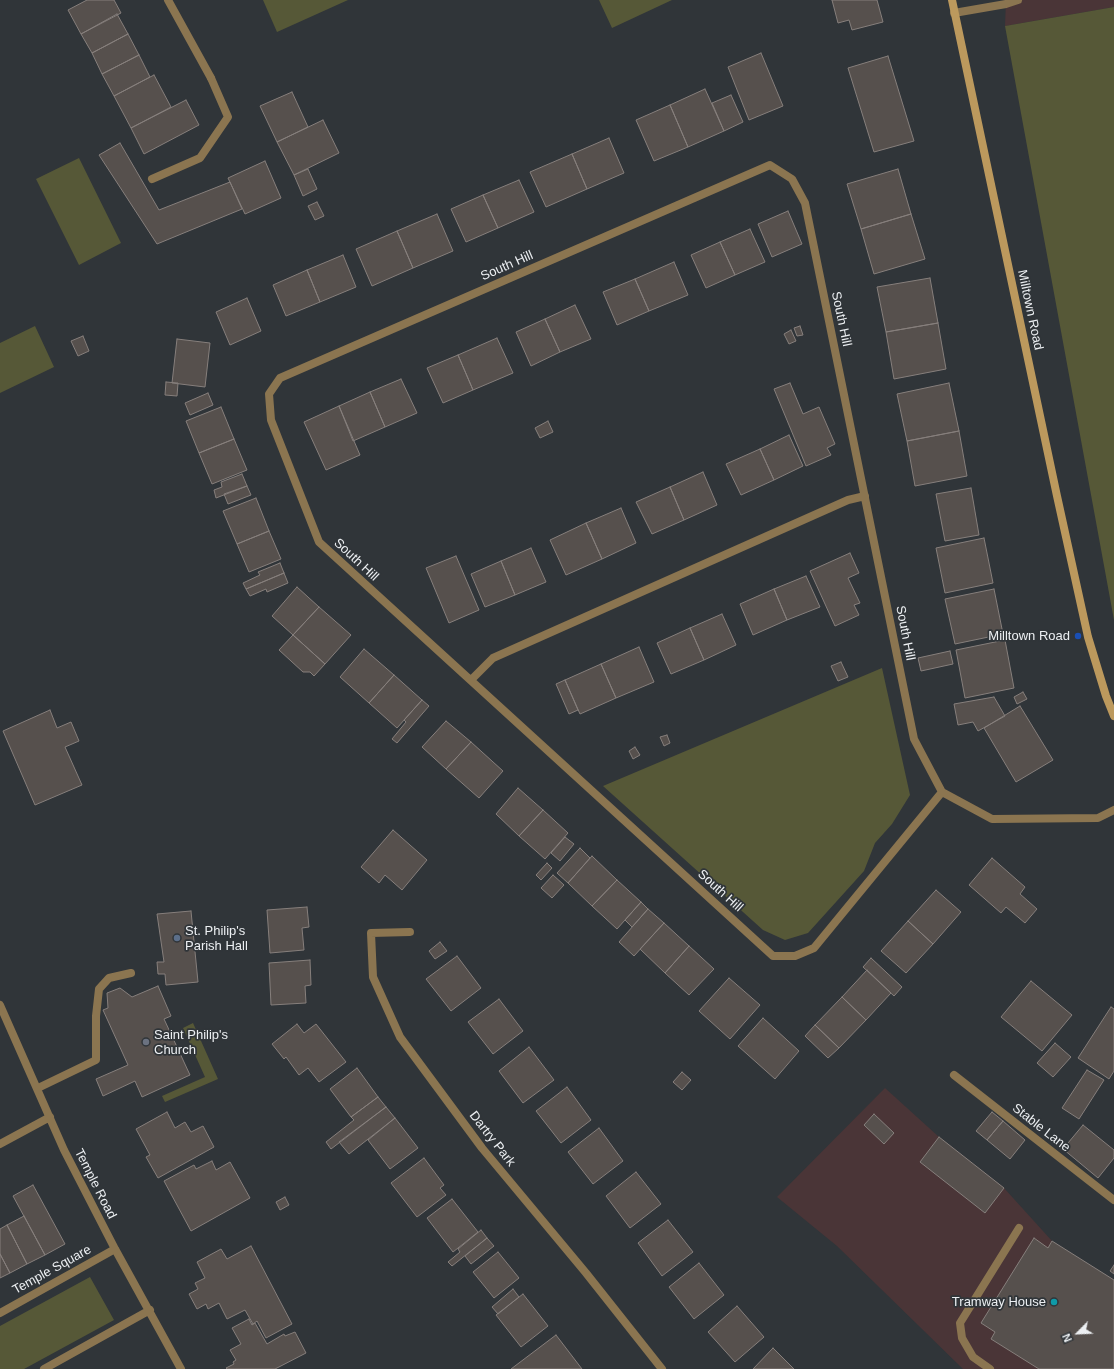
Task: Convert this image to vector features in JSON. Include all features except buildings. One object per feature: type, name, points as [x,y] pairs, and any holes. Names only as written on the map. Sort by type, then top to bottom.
[{"type":"main road","name":"Milltown Road","points":[[952,0],[1088,637],[1106,696],[1114,716]]},
{"type":"street","points":[[152,179],[200,158],[228,117],[211,78],[168,0]]},
{"type":"street","points":[[954,12],[1006,4],[1018,0]]},
{"type":"street","name":"South Hill","points":[[770,165],[792,179],[805,203],[865,496],[914,739],[942,792],[814,948],[795,956],[773,956],[319,542],[271,420],[269,394],[280,378],[770,165]]},
{"type":"street","points":[[471,680],[493,658],[848,500],[865,496]]},
{"type":"street","points":[[942,792],[992,818],[1098,818],[1114,810]]},
{"type":"street","name":"Dartry Park","points":[[410,932],[371,933],[373,977],[400,1037],[482,1148],[586,1273],[662,1369]]},
{"type":"street","points":[[38,1088],[96,1060],[96,1016],[99,989],[109,978],[131,973]]},
{"type":"street","name":"Temple Road","points":[[0,1005],[38,1088],[64,1150],[115,1249],[150,1310],[181,1369]]},
{"type":"street","name":"Stable Lane","points":[[954,1075],[1114,1200]]},
{"type":"street","points":[[0,1144],[50,1117]]},
{"type":"street","points":[[990,1369],[973,1357],[962,1338],[960,1323],[1019,1228]]},
{"type":"street","name":"Temple Square","points":[[0,1313],[115,1249]]},
{"type":"street","points":[[44,1369],[150,1310]]},
{"type":"shaded area","points":[[1006,0],[1114,0],[1114,7],[1005,26]]},
{"type":"shaded area","points":[[885,1088],[939,1137],[1004,1188],[1052,1241],[1114,1369],[963,1369],[837,1246],[777,1197]]},
{"type":"green space","points":[[263,0],[348,0],[277,32]]},
{"type":"green space","points":[[599,0],[672,0],[612,28]]},
{"type":"green space","points":[[1114,7],[1114,620],[1005,26]]},
{"type":"green space","points":[[79,158],[121,243],[79,265],[36,179]]},
{"type":"green space","points":[[35,326],[54,367],[0,393],[0,343]]},
{"type":"green space","points":[[882,668],[910,795],[892,824],[875,843],[864,871],[808,933],[785,940],[763,930],[603,786]]},
{"type":"green space","points":[[193,1023],[218,1079],[165,1102],[162,1096],[205,1077],[183,1028]]},
{"type":"green space","points":[[90,1277],[114,1320],[24,1369],[0,1369],[0,1326]]},
{"type":"place","name":"Milltown Road","points":[[1078,636]]},
{"type":"place","name":"St. Philip's Parish Hall","points":[[177,938]]},
{"type":"place","name":"Saint Philip's Church","points":[[146,1042]]},
{"type":"place","name":"Tramway House","points":[[1054,1302]]}]
